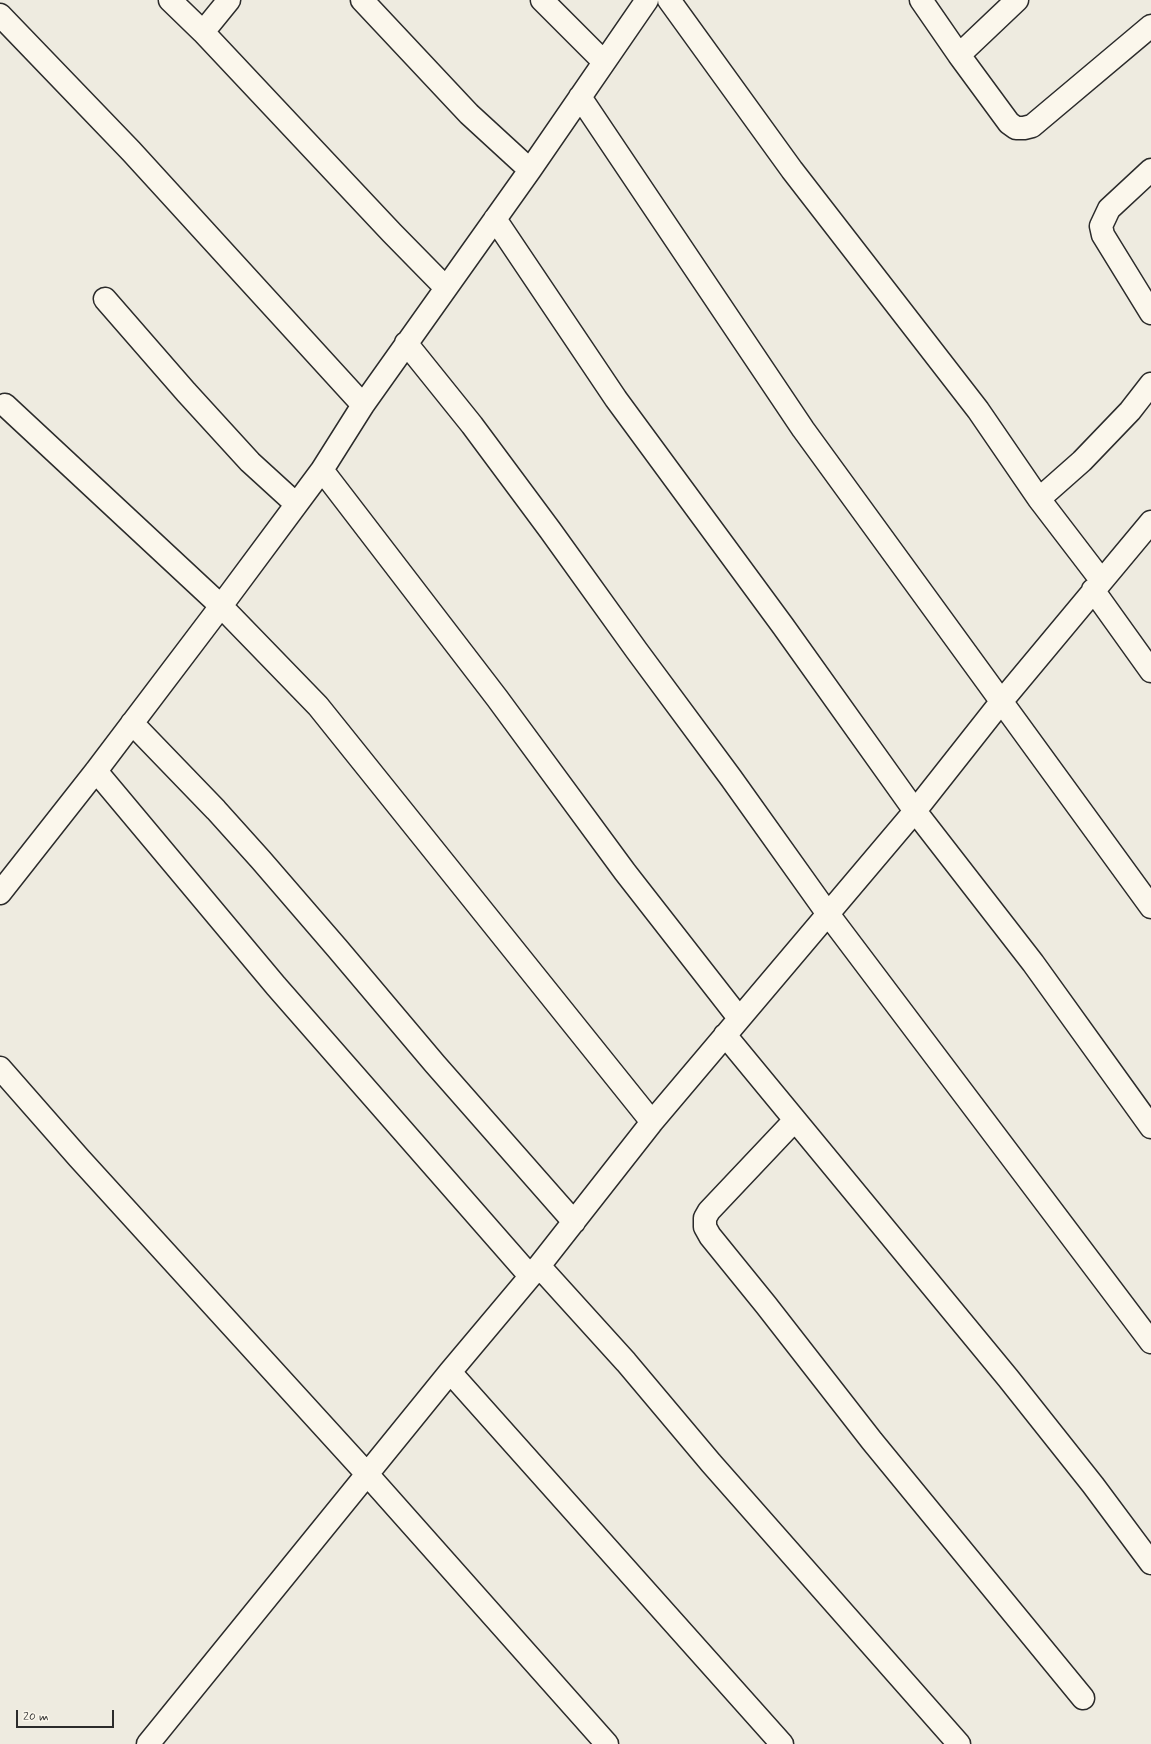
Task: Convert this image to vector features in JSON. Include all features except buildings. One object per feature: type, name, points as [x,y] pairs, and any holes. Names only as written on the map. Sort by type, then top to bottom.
[{"type":"street","points":[[170,0],[203,32],[392,233],[446,288]]},
{"type":"street","points":[[203,32],[229,0]]},
{"type":"street","points":[[362,0],[469,114],[530,170]]},
{"type":"street","points":[[542,0],[604,62]]},
{"type":"street","points":[[0,893],[96,771],[222,606],[322,470],[362,405],[530,170],[648,0]]},
{"type":"street","points":[[669,0],[792,170],[978,410],[1098,585],[1151,670]]},
{"type":"street","points":[[921,0],[958,56],[1009,122],[1016,128],[1032,126],[1151,26]]},
{"type":"street","points":[[958,56],[1017,0]]},
{"type":"street","points":[[0,15],[131,151],[362,405]]},
{"type":"street","points":[[580,98],[803,429],[1151,907]]},
{"type":"street","points":[[1151,170],[1109,209],[1101,226],[1103,235],[1151,313]]},
{"type":"street","points":[[494,219],[616,399],[783,626],[915,811],[1033,963],[1151,1127]]},
{"type":"street","points":[[105,298],[186,392],[250,462],[296,504]]},
{"type":"street","points":[[406,343],[472,425],[731,778],[828,914],[1151,1342]]},
{"type":"street","points":[[1039,499],[1082,461],[1130,411],[1151,384]]},
{"type":"street","points":[[5,406],[222,606],[318,706],[652,1122]]},
{"type":"street","points":[[322,470],[497,698],[625,872],[739,1018]]},
{"type":"street","points":[[148,1744],[450,1372],[574,1222],[652,1122],[915,811],[1001,702],[1151,522]]},
{"type":"street","points":[[132,722],[216,810],[261,860],[435,1064],[574,1222]]},
{"type":"street","points":[[96,771],[276,986],[534,1271],[626,1362],[711,1463],[959,1744]]},
{"type":"street","points":[[725,1035],[1008,1378],[1094,1485],[1151,1563]]},
{"type":"street","points":[[0,1068],[79,1158],[367,1474],[607,1744]]},
{"type":"street","points":[[795,1120],[709,1211],[705,1218],[705,1227],[710,1236],[872,1441],[1083,1698]]},
{"type":"street","points":[[450,1372],[782,1744]]}]
